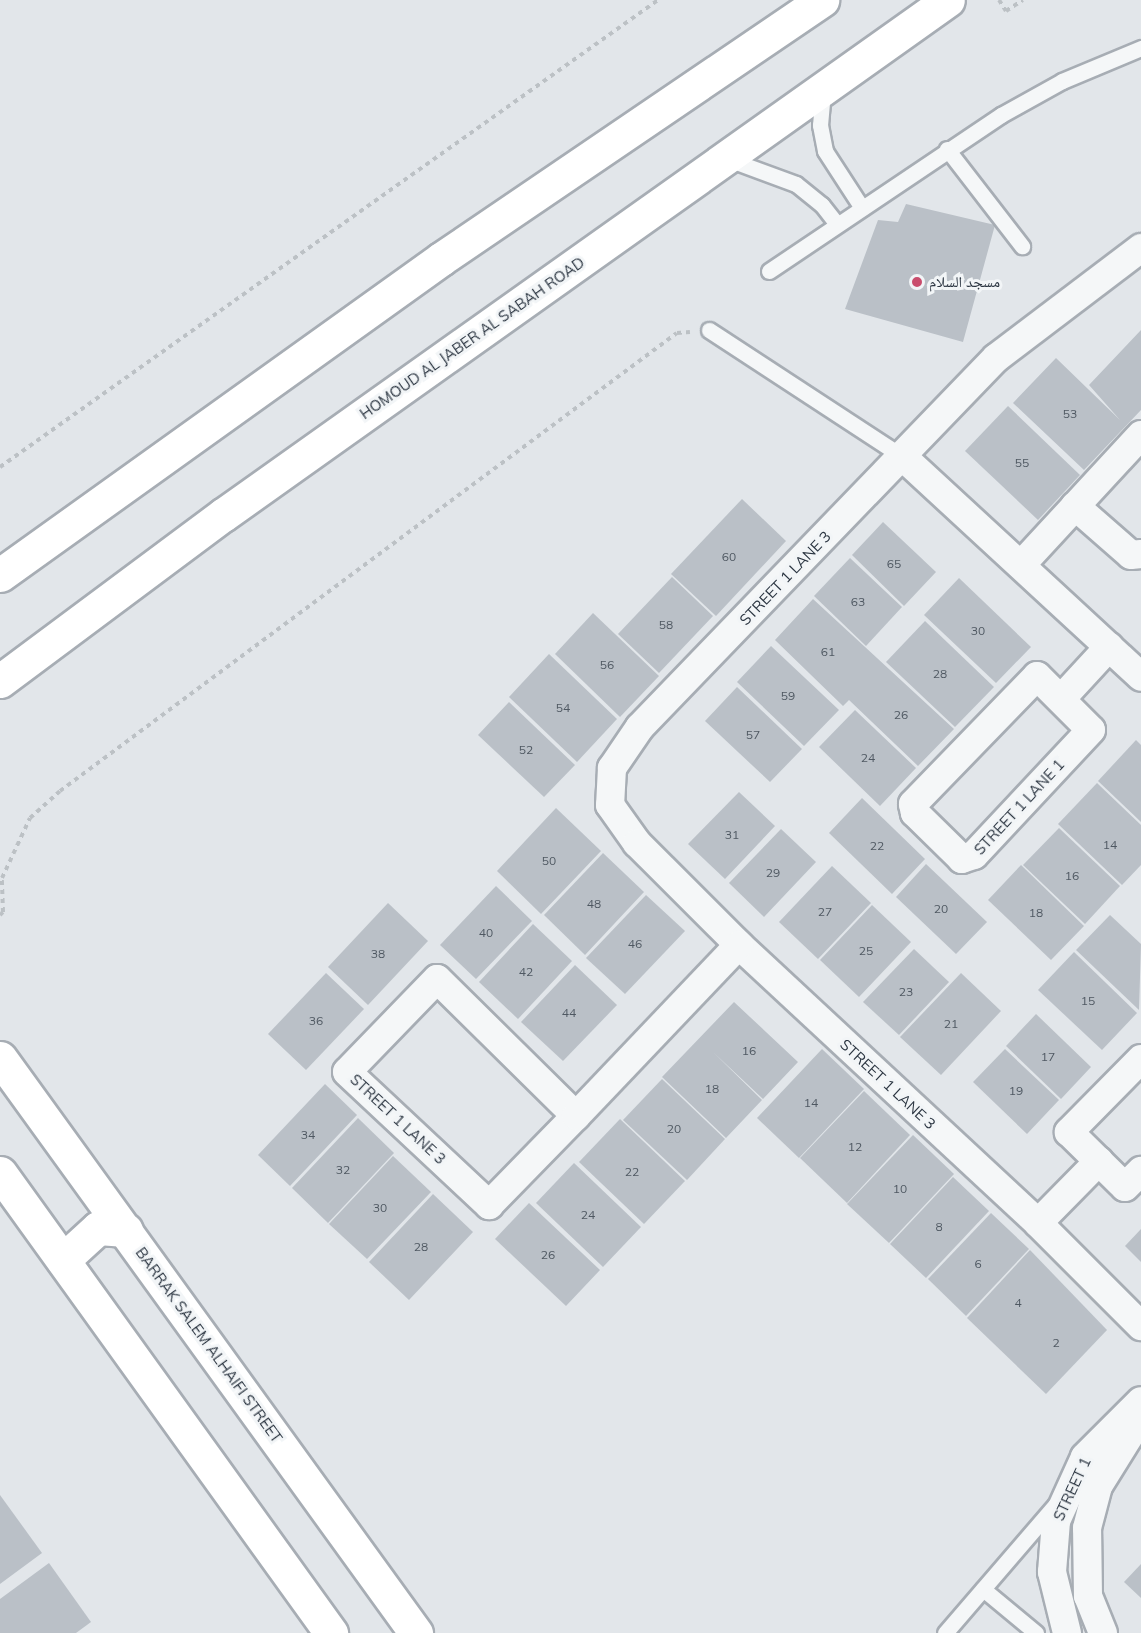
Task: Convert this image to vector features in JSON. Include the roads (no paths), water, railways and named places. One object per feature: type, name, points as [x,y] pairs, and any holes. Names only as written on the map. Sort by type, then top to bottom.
[{"type":"main road","points":[[0,575],[441,260],[822,0]]},
{"type":"main road","name":"HOMOUD AL JABER AL SABAH ROAD","points":[[0,681],[223,515],[948,0]]},
{"type":"main road","name":"BARRAK SALEM ALHAIFI STREET","points":[[0,1058],[416,1633]]},
{"type":"main road","points":[[0,1173],[331,1633]]},
{"type":"main road","points":[[63,1260],[98,1228],[126,1230]]},
{"type":"street","name":"STREET 1 LANE 3","points":[[1141,248],[996,358],[903,457],[640,727],[612,768],[610,805],[637,843],[739,945],[1038,1223],[1141,1326]]},
{"type":"street","points":[[1021,565],[1141,435]]},
{"type":"street","points":[[903,457],[1141,676]]},
{"type":"street","points":[[1075,506],[1131,555],[1141,554]]},
{"type":"street","points":[[1061,699],[1109,647]]},
{"type":"street","name":"STREET 1 LANE 1","points":[[1035,677],[1061,699],[1091,730],[974,855],[962,859],[915,813],[915,802],[1035,677]]},
{"type":"street","name":"STREET 1 LANE 3","points":[[576,1116],[437,980],[347,1072],[489,1204],[576,1116],[739,945]]},
{"type":"street","points":[[1141,1059],[1070,1132],[1125,1187],[1141,1171]]},
{"type":"street","points":[[1038,1223],[1098,1161]]},
{"type":"street","name":"STREET 1","points":[[1067,1633],[1056,1601],[1052,1545],[1056,1521],[1071,1487],[1098,1440],[1141,1401]]},
{"type":"street","name":"STREET 1","points":[[1103,1633],[1088,1596],[1087,1528],[1098,1486],[1141,1417]]},
{"type":"lane","points":[[769,271],[947,149],[1062,81],[1141,48]]},
{"type":"lane","points":[[823,88],[820,125],[825,151],[862,208]]},
{"type":"lane","points":[[947,149],[1022,246]]},
{"type":"lane","points":[[725,158],[796,184],[822,205],[837,224]]},
{"type":"lane","points":[[709,330],[903,457]]},
{"type":"lane","points":[[945,1633],[1071,1487]]},
{"type":"lane","points":[[983,1589],[1036,1633]]},
{"type":"place","name":"مسجد السلام","points":[[917,282]]}]
